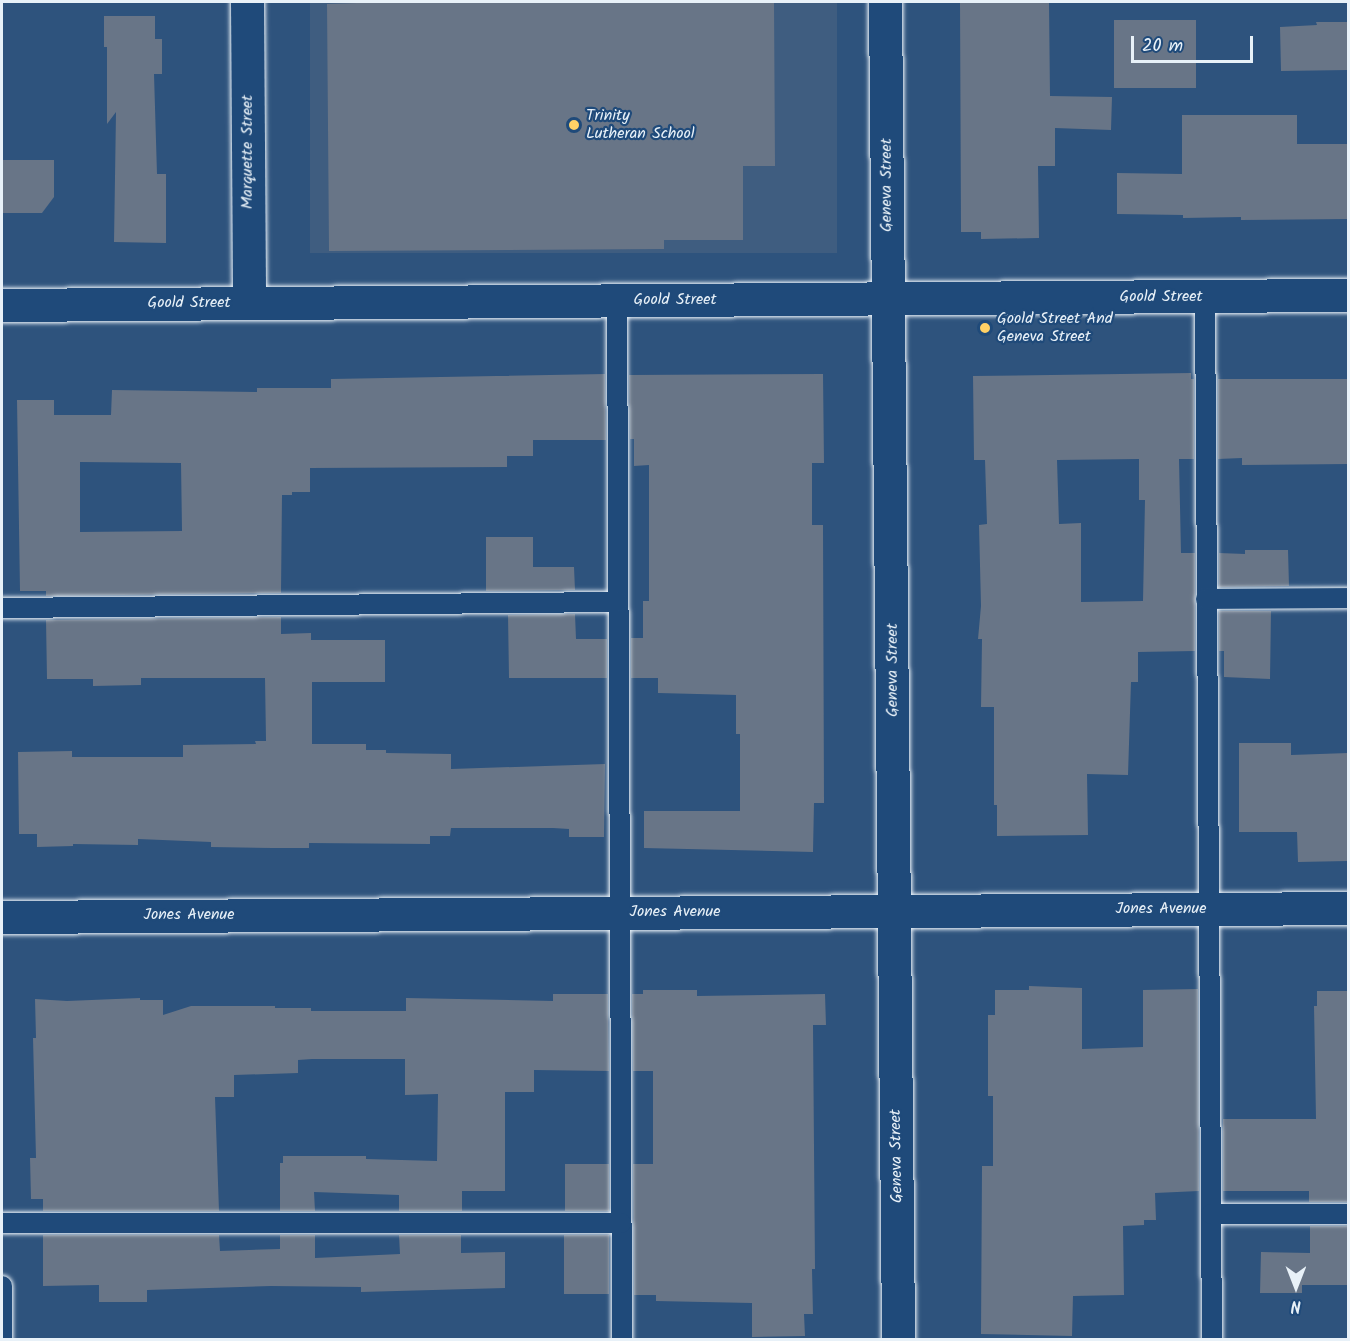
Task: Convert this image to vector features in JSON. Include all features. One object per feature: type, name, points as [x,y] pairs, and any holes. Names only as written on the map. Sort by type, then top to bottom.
[{"type":"street","name":"Marquette Street","points":[[247,2],[249,303]]},
{"type":"street","name":"Geneva Street","points":[[885,2],[887,268],[890,298],[898,1340]]},
{"type":"street","name":"Goold Street","points":[[2,304],[1348,295]]},
{"type":"street","name":"Jones Avenue","points":[[2,917],[1348,908]]},
{"type":"lane","points":[[1205,296],[1212,1340]]},
{"type":"lane","points":[[616,300],[622,1340]]},
{"type":"lane","points":[[1206,599],[1348,598]]},
{"type":"lane","points":[[2,608],[618,602]]},
{"type":"lane","points":[[1211,1214],[1348,1214]]},
{"type":"lane","points":[[2,1223],[621,1223]]},
{"type":"lane","points":[[2,1286],[2,1340]]},
{"type":"shaded area","name":"Trinity Lutheran School","points":[[310,2],[837,2],[837,253],[310,253]]},
{"type":"building","name":"Trinity Lutheran School","points":[[774,2],[775,166],[743,166],[743,240],[664,240],[664,249],[329,251],[327,4]]},
{"type":"building","points":[[960,2],[1049,2],[1050,96],[1112,97],[1111,130],[1055,128],[1055,166],[1038,166],[1039,238],[981,239],[981,232],[961,232]]},
{"type":"building","points":[[104,16],[155,16],[155,39],[162,39],[162,74],[154,74],[157,174],[166,174],[166,243],[114,242],[116,112],[107,124],[107,47],[104,47]]},
{"type":"building","points":[[1114,20],[1196,20],[1196,88],[1114,88]]},
{"type":"building","points":[[1316,22],[1348,22],[1348,70],[1281,71],[1280,27],[1317,25]]},
{"type":"building","points":[[1182,115],[1297,115],[1297,144],[1348,144],[1348,219],[1241,220],[1241,217],[1183,218],[1183,215],[1117,214],[1117,173],[1182,174]]},
{"type":"building","points":[[2,160],[54,160],[54,197],[42,213],[2,213]]},
{"type":"building","points":[[1191,373],[1191,379],[1194,379],[1194,459],[1179,459],[1181,553],[1195,553],[1195,651],[1138,652],[1138,682],[1131,682],[1128,775],[1087,774],[1088,835],[997,836],[997,805],[994,805],[994,707],[981,707],[982,639],[978,639],[981,606],[979,525],[987,524],[985,460],[974,460],[973,376]],"holes":[[[1139,459],[1139,500],[1145,500],[1143,601],[1081,602],[1081,523],[1059,524],[1057,460]]]},
{"type":"building","points":[[605,374],[606,440],[533,440],[533,456],[507,456],[507,467],[310,468],[310,492],[292,492],[292,495],[282,495],[281,593],[46,596],[46,591],[20,591],[17,400],[54,400],[54,415],[111,415],[112,390],[257,392],[257,388],[331,388],[331,379]],"holes":[[[80,462],[181,463],[182,531],[80,532]]]},
{"type":"building","points":[[823,374],[824,463],[812,463],[812,525],[823,525],[824,803],[814,803],[813,852],[644,848],[644,811],[740,811],[740,734],[736,734],[736,695],[658,693],[658,678],[631,678],[631,638],[643,638],[643,601],[649,601],[649,465],[634,466],[634,439],[630,439],[629,375]]},
{"type":"building","points":[[1218,379],[1348,379],[1348,464],[1242,465],[1242,458],[1218,459]]},
{"type":"building","points":[[486,537],[533,537],[533,567],[574,567],[575,590],[486,591]]},
{"type":"building","points":[[1245,550],[1288,550],[1289,586],[1219,587],[1219,553],[1245,554]]},
{"type":"building","points":[[1219,611],[1271,611],[1270,679],[1224,677],[1224,651],[1219,651]]},
{"type":"building","points":[[575,614],[576,639],[607,639],[607,678],[509,678],[508,615]]},
{"type":"building","points":[[281,617],[281,634],[311,633],[311,640],[385,640],[385,682],[312,682],[312,744],[366,744],[366,750],[386,750],[386,753],[451,754],[451,769],[605,764],[604,837],[569,837],[569,829],[553,828],[451,828],[450,836],[430,836],[430,844],[309,843],[309,848],[211,847],[211,842],[138,839],[138,845],[73,844],[73,846],[37,847],[37,834],[19,834],[18,752],[72,751],[72,757],[183,757],[183,745],[256,744],[255,741],[266,741],[265,678],[141,678],[141,685],[93,686],[93,679],[47,679],[46,620]]},
{"type":"building","points":[[1239,743],[1291,743],[1291,755],[1348,753],[1348,861],[1298,862],[1297,832],[1239,832]]},
{"type":"building","points":[[1029,986],[1082,988],[1082,1049],[1143,1047],[1143,990],[1198,989],[1199,1191],[1155,1193],[1156,1220],[1144,1220],[1144,1225],[1123,1226],[1124,1295],[1073,1296],[1072,1336],[981,1334],[982,1166],[993,1166],[993,1096],[988,1096],[988,1015],[995,1015],[995,990],[1029,990]]},
{"type":"building","points":[[643,990],[697,990],[697,996],[825,994],[826,1025],[813,1025],[815,1269],[812,1269],[813,1314],[804,1314],[805,1336],[752,1337],[752,1303],[656,1301],[656,1295],[634,1295],[633,1164],[653,1164],[653,1071],[633,1071],[632,994],[643,994]]},
{"type":"building","points":[[1317,991],[1348,991],[1348,1202],[1309,1202],[1309,1191],[1223,1191],[1223,1119],[1316,1119],[1314,1006],[1317,1006]]},
{"type":"building","points":[[553,994],[608,994],[609,1071],[534,1070],[534,1092],[505,1092],[505,1191],[462,1191],[462,1211],[399,1211],[399,1195],[314,1192],[315,1211],[280,1211],[280,1163],[283,1163],[283,1156],[366,1156],[366,1159],[437,1161],[438,1094],[405,1095],[405,1059],[298,1060],[298,1073],[234,1075],[234,1097],[215,1097],[219,1211],[43,1211],[43,1199],[31,1199],[30,1158],[36,1158],[33,1038],[36,1038],[35,999],[67,1001],[140,998],[140,1000],[163,1000],[163,1015],[191,1006],[275,1006],[275,1008],[311,1008],[311,1011],[406,1011],[406,998],[553,1001]]},
{"type":"building","points":[[565,1164],[609,1164],[609,1211],[565,1211]]},
{"type":"building","points":[[1310,1226],[1348,1226],[1348,1285],[1302,1285],[1302,1293],[1260,1293],[1261,1252],[1310,1253]]},
{"type":"building","points":[[43,1235],[219,1235],[220,1251],[280,1249],[280,1235],[315,1235],[315,1258],[400,1254],[399,1235],[461,1235],[461,1253],[505,1252],[505,1288],[361,1292],[361,1287],[271,1286],[147,1290],[147,1302],[99,1302],[99,1285],[43,1286]]},
{"type":"building","points":[[564,1235],[609,1235],[609,1294],[564,1294]]},
{"type":"place","name":"Trinity Lutheran School","points":[[574,125]]},
{"type":"place","name":"Goold Street And Geneva Street","points":[[985,328]]}]
